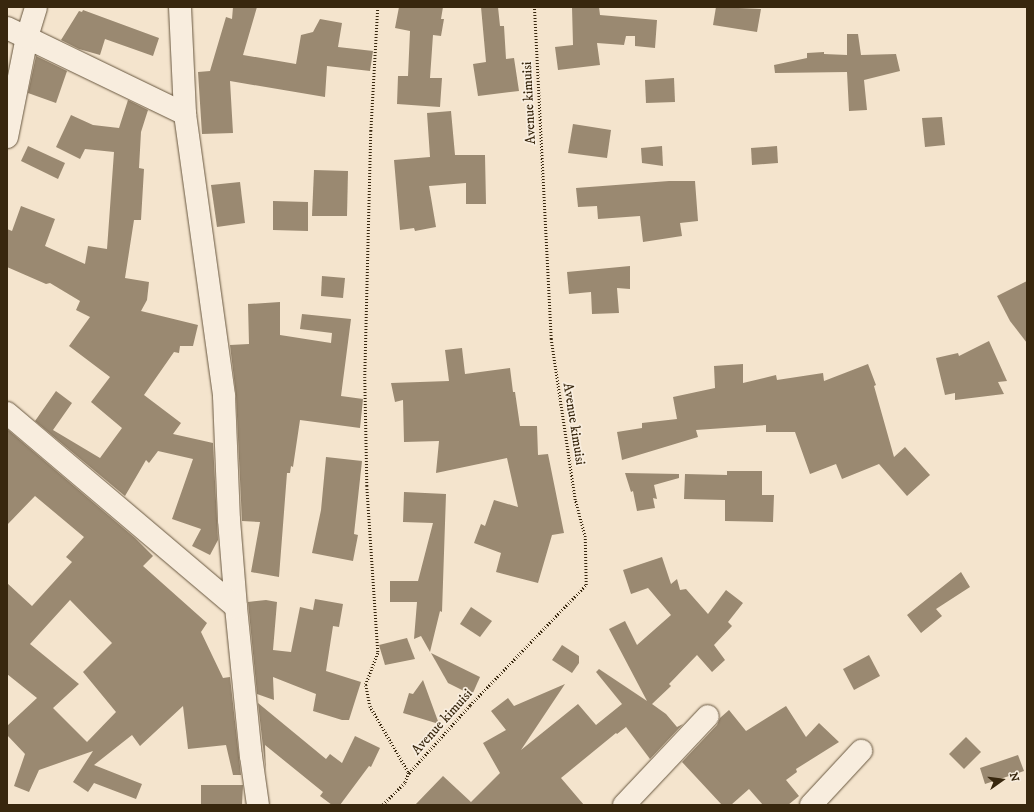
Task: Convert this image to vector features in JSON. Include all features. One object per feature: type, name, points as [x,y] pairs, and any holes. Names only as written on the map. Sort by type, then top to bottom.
[{"type":"street","points":[[7,137],[27,37],[36,7]]},
{"type":"street","points":[[180,7],[185,114],[224,396],[229,520],[236,607],[251,756],[258,805]]},
{"type":"street","points":[[7,28],[185,114]]},
{"type":"street","points":[[7,413],[236,607]]},
{"type":"street","points":[[624,805],[708,716]]},
{"type":"street","points":[[811,805],[861,751]]},
{"type":"path","points":[[378,7],[371,131],[365,377],[367,486],[378,653],[366,685],[370,706],[409,773]]},
{"type":"path","name":"Avenue kimuisi","points":[[383,805],[405,783],[409,773],[470,705],[586,585],[585,537],[575,500],[551,339],[534,7]]},
{"type":"building","points":[[233,7],[257,7],[243,55],[296,64],[301,35],[313,32],[320,19],[342,23],[338,47],[373,51],[370,71],[327,66],[325,97],[230,81],[233,133],[202,134],[198,72],[210,71],[226,17],[232,19]]},
{"type":"building","points":[[399,7],[443,7],[441,19],[444,19],[441,36],[433,35],[430,78],[442,78],[440,107],[397,104],[398,76],[408,76],[410,31],[395,28]]},
{"type":"building","points":[[481,7],[498,7],[500,26],[504,26],[506,59],[514,58],[519,91],[478,96],[473,64],[486,62]]},
{"type":"building","points":[[572,7],[599,7],[600,15],[657,20],[655,48],[635,46],[635,36],[626,36],[624,45],[597,43],[600,65],[558,70],[555,47],[573,45]]},
{"type":"building","points":[[716,7],[761,9],[757,32],[713,25]]},
{"type":"building","points":[[83,10],[159,38],[153,56],[105,39],[100,55],[79,49],[61,40],[79,11],[82,12]]},
{"type":"building","points":[[847,34],[858,34],[861,55],[896,54],[900,71],[864,80],[867,110],[849,111],[847,72],[775,73],[774,65],[807,58],[807,53],[824,52],[824,54],[847,55]]},
{"type":"building","points":[[36,56],[67,71],[56,103],[28,93]]},
{"type":"building","points":[[674,78],[675,102],[646,103],[645,80]]},
{"type":"building","points":[[128,100],[148,110],[141,132],[139,168],[144,169],[141,220],[134,220],[125,278],[149,282],[147,300],[141,311],[198,325],[193,346],[180,346],[179,353],[174,352],[144,395],[181,423],[173,434],[213,443],[218,540],[210,555],[192,546],[201,529],[172,519],[193,459],[158,451],[149,463],[146,460],[125,496],[35,421],[56,391],[72,403],[53,430],[100,458],[122,428],[91,402],[110,377],[69,346],[90,317],[76,310],[80,301],[50,283],[46,284],[7,267],[7,229],[12,231],[21,206],[55,219],[45,246],[85,264],[88,246],[107,249],[114,152],[85,149],[80,159],[56,147],[71,115],[93,125],[119,128]]},
{"type":"building","points":[[451,111],[455,155],[485,155],[486,204],[466,204],[466,183],[429,186],[436,227],[415,231],[414,228],[400,230],[394,160],[430,157],[427,113]]},
{"type":"building","points":[[942,117],[945,145],[925,147],[922,118]]},
{"type":"building","points":[[573,124],[611,130],[607,158],[568,153]]},
{"type":"building","points":[[28,146],[65,163],[58,179],[21,161]]},
{"type":"building","points":[[662,146],[663,166],[642,163],[641,148]]},
{"type":"building","points":[[777,146],[778,163],[752,165],[751,148]]},
{"type":"building","points":[[314,170],[348,171],[347,216],[312,216]]},
{"type":"building","points":[[669,181],[695,181],[698,221],[680,223],[682,236],[643,242],[640,216],[598,219],[597,206],[578,207],[576,188]]},
{"type":"building","points":[[240,182],[245,223],[217,227],[211,185]]},
{"type":"building","points":[[273,201],[308,202],[308,231],[273,230]]},
{"type":"building","points":[[630,266],[630,289],[617,288],[619,313],[592,314],[591,292],[569,294],[567,272]]},
{"type":"building","points":[[322,276],[345,278],[343,298],[321,296]]},
{"type":"building","points":[[1027,281],[1027,343],[1010,321],[997,296]]},
{"type":"building","points":[[280,302],[280,335],[331,343],[332,333],[300,329],[302,314],[351,319],[341,396],[363,399],[360,428],[300,420],[293,467],[291,466],[290,473],[287,473],[279,577],[251,572],[260,522],[242,521],[236,395],[230,345],[249,344],[248,304]]},
{"type":"building","points":[[989,341],[1007,381],[998,382],[1004,394],[955,400],[955,393],[945,395],[936,358],[958,353],[959,356]]},
{"type":"building","points":[[462,348],[465,374],[510,368],[520,426],[537,426],[538,455],[548,454],[564,533],[552,535],[538,583],[496,572],[501,553],[474,543],[481,524],[485,526],[494,500],[518,507],[507,458],[436,473],[439,441],[404,442],[403,400],[395,402],[391,383],[449,381],[445,350]]},
{"type":"building","points":[[743,364],[743,383],[776,375],[777,380],[823,373],[824,381],[868,364],[876,385],[874,386],[894,457],[905,447],[930,475],[907,496],[879,464],[842,479],[836,464],[810,474],[795,432],[766,432],[766,425],[696,430],[698,437],[622,460],[617,432],[642,428],[642,423],[677,419],[673,397],[715,388],[714,366]]},
{"type":"building","points":[[7,429],[135,538],[153,556],[143,566],[207,623],[201,632],[223,678],[230,677],[241,775],[233,775],[226,745],[188,749],[183,706],[140,746],[132,735],[94,765],[142,784],[136,799],[94,783],[88,792],[73,782],[93,751],[39,770],[29,792],[14,786],[25,754],[7,735],[7,726],[37,698],[7,674],[7,583],[32,606],[72,562],[66,557],[84,537],[35,496],[7,525]],"holes":[[[70,600],[112,643],[83,672],[116,712],[87,742],[53,708],[79,684],[30,644]]]},
{"type":"building","points":[[326,457],[362,461],[354,534],[358,535],[353,561],[312,553],[321,510]]},
{"type":"building","points":[[727,471],[762,471],[762,495],[774,495],[773,522],[725,521],[725,500],[684,499],[685,474],[727,475]]},
{"type":"building","points":[[625,473],[679,474],[679,478],[654,485],[657,499],[653,498],[655,508],[637,511],[633,491],[631,492]]},
{"type":"building","points":[[404,492],[446,494],[442,612],[440,611],[430,652],[421,636],[414,639],[417,602],[390,602],[390,581],[418,581],[433,523],[403,522]]},
{"type":"building","points":[[662,557],[671,584],[677,579],[680,590],[686,589],[708,614],[726,590],[743,603],[728,622],[732,626],[714,645],[725,660],[712,672],[697,655],[669,684],[671,686],[652,704],[666,714],[677,727],[683,724],[650,759],[626,727],[617,734],[616,733],[561,778],[584,805],[415,805],[443,776],[471,802],[500,773],[483,743],[506,730],[491,711],[508,698],[514,706],[565,684],[521,750],[578,704],[596,725],[622,704],[596,672],[599,669],[647,701],[609,629],[625,621],[637,645],[671,615],[648,588],[631,594],[623,570]]},
{"type":"building","points":[[961,572],[970,587],[936,609],[942,616],[921,633],[907,615]]},
{"type":"building","points":[[315,599],[343,604],[339,627],[333,626],[326,671],[361,682],[349,720],[342,720],[313,711],[316,694],[273,677],[274,700],[257,694],[248,602],[266,600],[277,602],[273,650],[291,652],[300,607],[313,610]]},
{"type":"building","points":[[471,607],[492,621],[480,637],[460,624]]},
{"type":"building","points":[[407,638],[415,659],[385,665],[379,645]]},
{"type":"building","points":[[562,645],[579,656],[579,663],[572,673],[552,660]]},
{"type":"building","points":[[431,653],[480,677],[472,695],[448,683]]},
{"type":"building","points":[[869,655],[880,676],[854,690],[843,669]]},
{"type":"building","points":[[423,680],[439,724],[403,713],[409,693],[413,694]]},
{"type":"building","points":[[258,703],[326,759],[330,754],[342,763],[355,736],[380,748],[371,767],[369,766],[340,805],[332,805],[320,796],[323,792],[265,745],[266,773]]},
{"type":"building","points":[[786,706],[806,737],[819,723],[839,742],[796,769],[797,772],[786,780],[799,796],[788,805],[763,805],[749,789],[731,805],[722,805],[682,762],[717,725],[720,718],[729,710],[746,731]]},
{"type":"building","points":[[966,737],[981,752],[964,769],[949,754]]},
{"type":"building","points":[[1018,755],[1024,771],[985,784],[980,768]]},
{"type":"building","points":[[201,785],[243,785],[242,805],[201,804]]}]
